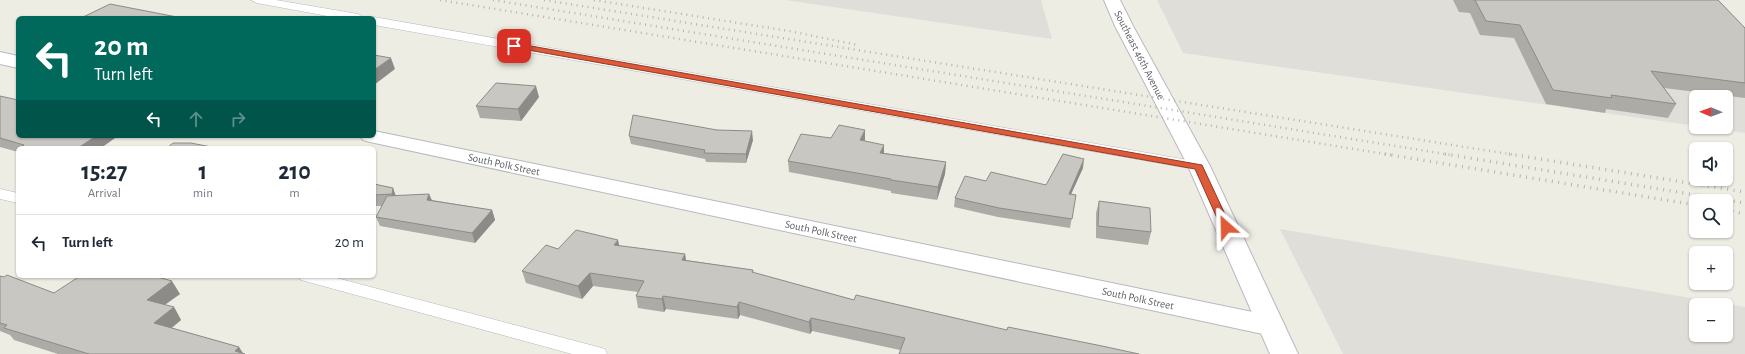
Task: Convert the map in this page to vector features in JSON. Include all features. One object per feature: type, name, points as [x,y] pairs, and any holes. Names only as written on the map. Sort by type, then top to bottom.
[{"type":"street","name":"Southeast 46th Avenue","points":[[1112,0],[1124,26],[1199,166],[1284,354]]},
{"type":"street","points":[[0,58],[16,62]]},
{"type":"street","name":"South Polk Street","points":[[376,137],[1272,326]]},
{"type":"lane","points":[[257,0],[347,16]]},
{"type":"lane","points":[[376,21],[1199,166]]},
{"type":"lane","points":[[0,194],[16,198]]},
{"type":"lane","points":[[314,278],[598,354]]},
{"type":"shaded area","points":[[785,0],[1041,0],[1052,39]]},
{"type":"shaded area","points":[[1157,0],[1705,0],[1745,44],[1745,133],[1733,131],[1733,90],[1689,90],[1689,125],[1183,53]]},
{"type":"shaded area","points":[[1280,229],[1691,298],[1689,298],[1689,342],[1733,342],[1733,305],[1745,307],[1745,354],[1343,354]]},
{"type":"building","points":[[1475,0],[1718,0],[1745,28],[1745,83],[1651,71],[1676,104],[1611,95],[1612,98],[1553,90],[1520,25],[1486,21]]},
{"type":"building","points":[[110,4],[172,16],[85,16]]},
{"type":"building","points":[[376,55],[391,58],[376,69]]},
{"type":"building","points":[[496,83],[536,86],[518,109],[476,106]]},
{"type":"building","points":[[0,96],[16,100],[16,138],[93,138],[81,146],[22,146],[24,145],[0,138]]},
{"type":"building","points":[[633,115],[717,130],[752,131],[746,154],[704,153],[705,150],[629,136]]},
{"type":"building","points":[[839,125],[865,130],[860,140],[884,145],[880,153],[946,162],[938,187],[788,161],[801,134],[831,138]]},
{"type":"building","points":[[173,143],[191,143],[206,146],[169,146]]},
{"type":"building","points":[[1063,154],[1084,159],[1069,194],[1076,195],[1072,219],[999,208],[955,198],[965,176],[986,181],[991,172],[1046,185]]},
{"type":"building","points":[[376,184],[393,188],[392,194],[376,195]]},
{"type":"building","points":[[429,194],[427,200],[492,210],[472,233],[376,217],[387,196]]},
{"type":"building","points":[[1099,201],[1150,208],[1151,232],[1098,226]]},
{"type":"building","points":[[576,230],[618,240],[614,245],[685,254],[682,260],[753,270],[752,272],[854,300],[856,295],[1007,330],[1008,327],[1139,354],[899,354],[905,338],[811,318],[809,322],[739,302],[737,307],[663,296],[662,299],[636,296],[644,281],[590,273],[578,286],[522,271],[546,245],[558,249]]},
{"type":"building","points":[[7,275],[54,293],[77,278],[161,278],[172,281],[147,300],[174,307],[154,323],[239,347],[235,351],[245,354],[89,354],[4,328],[7,325],[0,323],[0,276],[4,277]]},
{"type":"railway","points":[[440,0],[1391,155]]},
{"type":"railway","points":[[493,0],[1451,155]]},
{"type":"railway","points":[[544,0],[1515,155]]},
{"type":"railway","points":[[594,0],[789,31],[858,45]]},
{"type":"railway","points":[[1385,154],[1689,204]]},
{"type":"railway","points":[[1445,154],[1745,203]]},
{"type":"railway","points":[[1509,154],[1745,192]]},
{"type":"railway","points":[[1733,211],[1745,214]]},
{"type":"route","points":[[514,46],[1199,166],[1226,227]]}]
